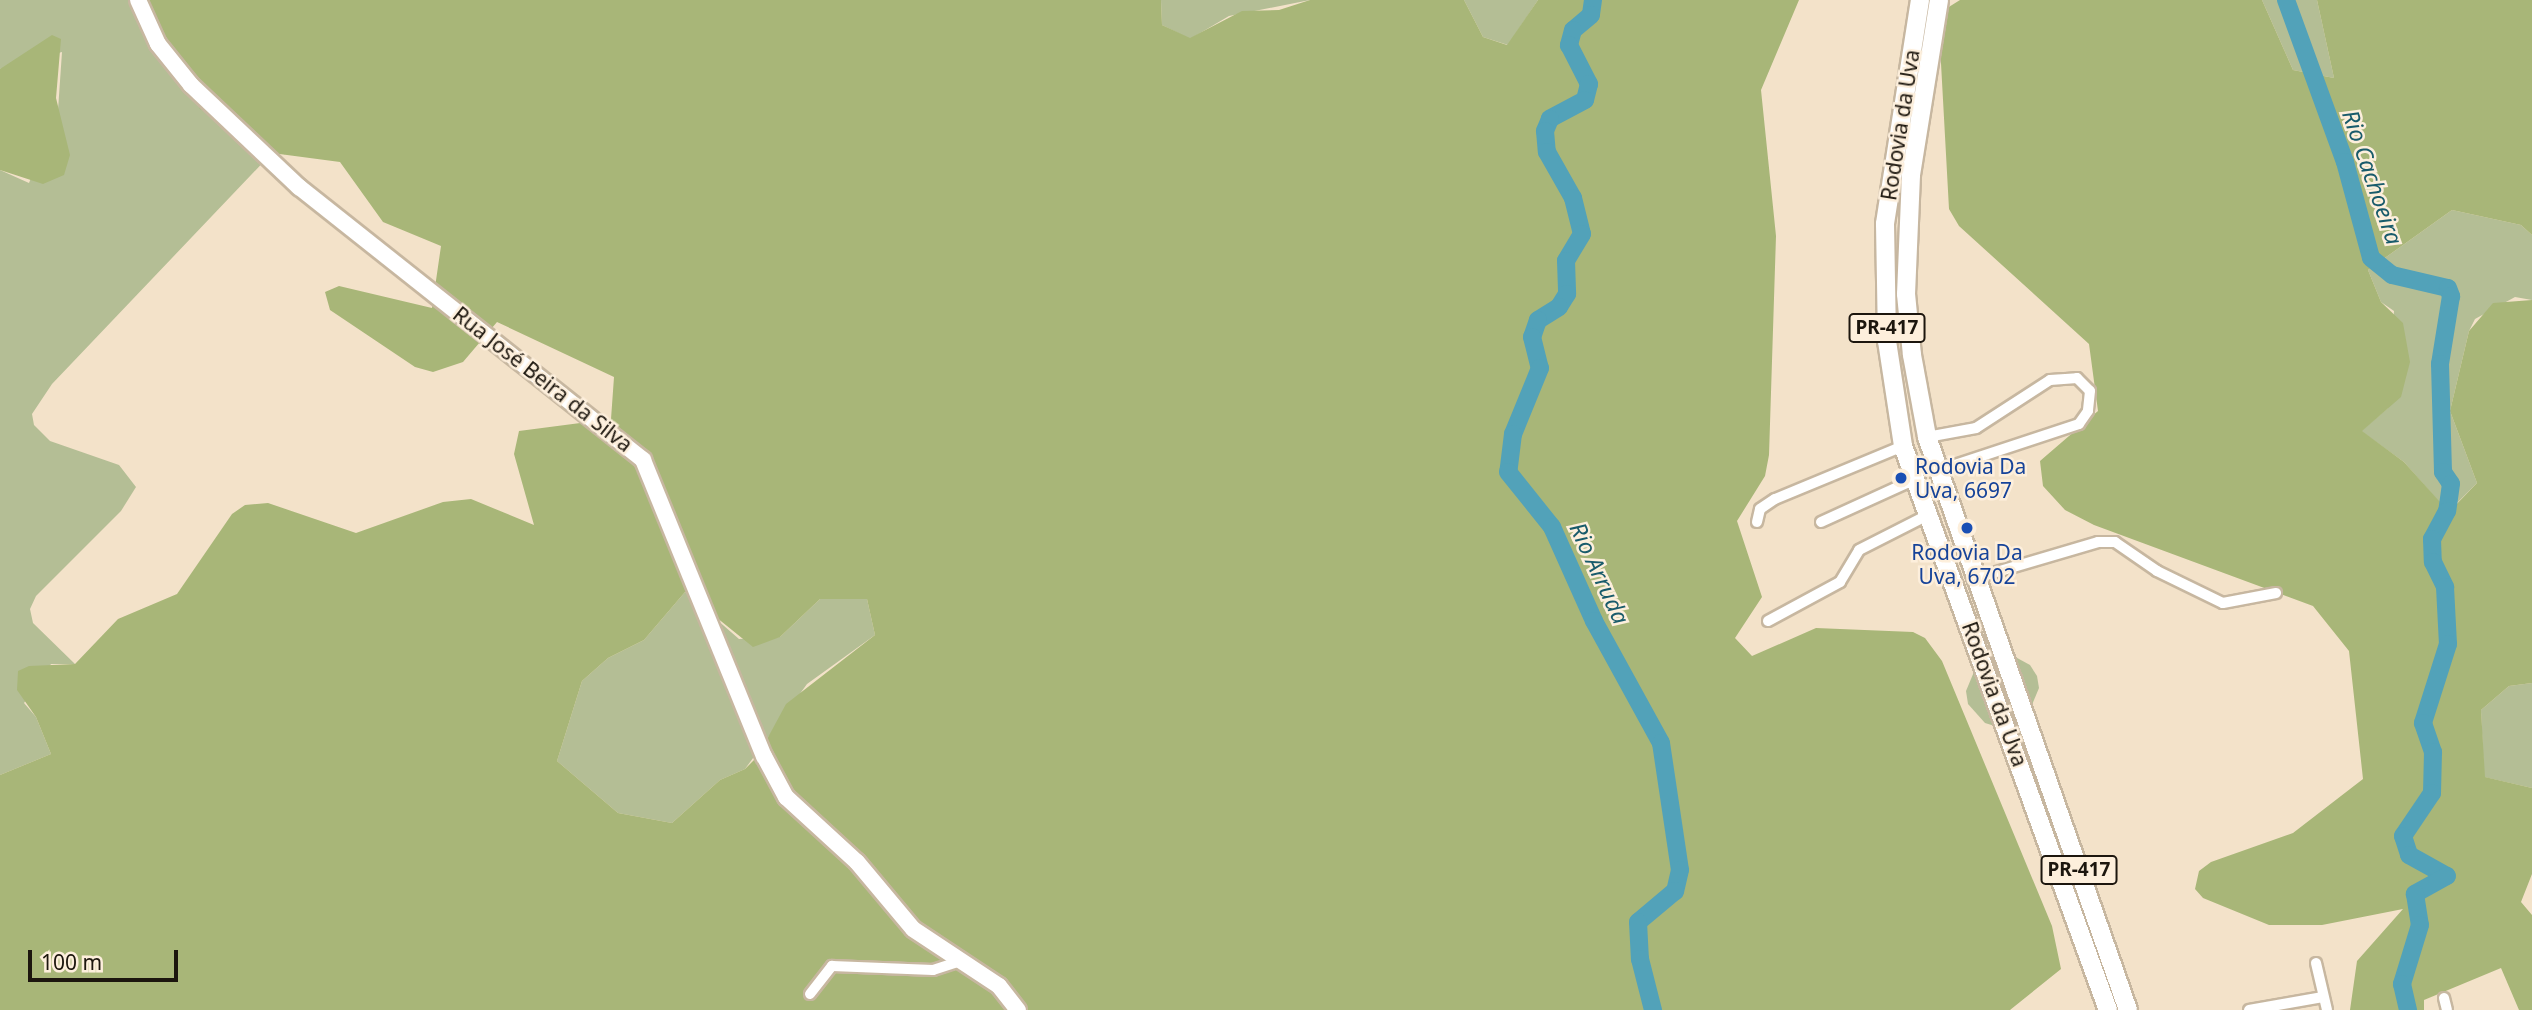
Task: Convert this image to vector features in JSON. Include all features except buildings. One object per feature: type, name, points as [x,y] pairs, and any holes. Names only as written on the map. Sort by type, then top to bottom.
[{"type":"main road","name":"Rodovia da Uva","points":[[1920,0],[1885,224],[1888,341],[1903,446],[1926,516],[1979,644],[2108,1010]]},
{"type":"main road","name":"Rodovia da Uva","points":[[1939,0],[1911,175],[1906,264],[1912,355],[1927,437],[2128,1010]]},
{"type":"street","name":"Rua José Beira da Silva","points":[[138,0],[158,44],[191,85],[299,187],[643,460],[764,756],[786,797],[857,862],[913,929],[957,962],[999,986],[1018,1010]]},
{"type":"street","points":[[1927,437],[1976,428],[2050,380],[2077,378],[2090,391],[2088,411],[2073,427],[1940,470]]},
{"type":"street","points":[[1757,522],[1760,509],[1775,499],[1903,446]]},
{"type":"street","points":[[1821,522],[1913,480]]},
{"type":"street","points":[[1768,621],[1840,582],[1859,550],[1926,516]]},
{"type":"street","points":[[1976,578],[2098,542],[2115,542],[2157,571],[2223,603],[2276,593]]},
{"type":"street","points":[[810,994],[832,966],[933,970],[957,962]]},
{"type":"street","points":[[2316,963],[2328,1010]]},
{"type":"street","points":[[2249,1010],[2323,997]]},
{"type":"green space","points":[[0,0],[143,0],[166,42],[272,153],[52,384],[32,414],[34,425],[50,441],[119,465],[136,487],[121,511],[36,596],[30,609],[33,623],[75,664],[51,664],[24,703],[36,717],[51,754],[0,775],[0,170],[29,183],[58,110],[62,52],[0,69]]},
{"type":"green space","points":[[143,0],[1161,0],[1162,25],[1190,38],[1242,11],[1279,10],[1310,0],[1464,0],[1483,37],[1507,45],[1538,0],[1799,0],[1761,90],[1776,236],[1769,455],[1765,476],[1737,521],[1762,597],[1735,638],[1752,656],[1816,628],[1913,632],[1925,638],[1942,661],[2052,926],[2061,969],[2010,1010],[0,1010],[0,775],[51,754],[36,717],[17,690],[18,671],[29,666],[75,664],[118,619],[177,594],[232,514],[245,505],[268,503],[356,533],[443,502],[471,499],[534,525],[514,454],[519,431],[611,419],[614,377],[497,322],[463,362],[433,372],[415,367],[330,310],[325,292],[339,286],[432,308],[441,246],[383,222],[340,162],[272,153],[200,109]],"holes":[[[685,592],[753,647],[780,637],[820,599],[867,599],[875,635],[786,704],[758,756],[745,769],[720,780],[672,823],[618,813],[557,761],[582,681],[608,658],[644,640]]]},
{"type":"green space","points":[[1161,0],[1310,0],[1229,16],[1190,39],[1162,25]]},
{"type":"green space","points":[[1464,0],[1538,0],[1508,45],[1483,37]]},
{"type":"green space","points":[[1960,0],[2262,0],[2293,70],[2334,78],[2317,0],[2532,0],[2532,235],[2521,225],[2452,210],[2368,270],[2381,302],[2403,323],[2410,362],[2401,397],[2362,431],[2404,462],[2449,512],[2477,483],[2450,411],[2469,331],[2493,303],[2532,300],[2532,683],[2509,686],[2481,710],[2485,777],[2532,788],[2532,874],[2521,902],[2532,915],[2532,1010],[2519,1010],[2501,968],[2424,1000],[2424,1010],[2350,1010],[2357,961],[2403,909],[2322,925],[2269,925],[2203,898],[2195,889],[2199,871],[2211,862],[2293,833],[2363,779],[2349,651],[2313,606],[2094,525],[2065,510],[2043,486],[2040,461],[2098,411],[2089,344],[1959,226],[1949,209],[1939,27],[1944,10]]},
{"type":"green space","points":[[2262,0],[2317,0],[2334,78],[2293,70]]},
{"type":"green space","points":[[52,35],[61,39],[56,98],[70,155],[64,175],[43,184],[0,170],[0,69]]},
{"type":"green space","points":[[2452,210],[2521,225],[2532,235],[2532,300],[2515,297],[2475,319],[2469,331],[2450,411],[2477,483],[2448,512],[2404,462],[2361,431],[2388,408],[2394,311],[2381,302],[2368,270]]},
{"type":"green space","points":[[685,592],[739,639],[780,637],[820,599],[867,599],[875,635],[807,684],[745,769],[720,780],[672,823],[618,813],[557,761],[582,681],[608,658],[644,640]]},
{"type":"green space","points":[[2008,653],[2030,665],[2037,676],[2039,688],[2029,712]]},
{"type":"green space","points":[[1976,667],[1998,727],[1985,723],[1968,704],[1966,691]]},
{"type":"green space","points":[[2532,683],[2532,788],[2484,777],[2481,710],[2509,686]]},
{"type":"waterway","name":"Rio Arruda","points":[[1593,0],[1591,15],[1573,30],[1569,45],[1589,84],[1585,100],[1550,119],[1545,131],[1547,152],[1573,198],[1582,234],[1566,261],[1567,294],[1559,307],[1538,320],[1532,337],[1540,368],[1513,434],[1508,472],[1552,527],[1594,621],[1661,743],[1680,870],[1675,891],[1638,922],[1640,959],[1653,1010]]},
{"type":"waterway","name":"Rio Cachoeira","points":[[2286,0],[2345,162],[2371,258],[2392,275],[2448,288],[2451,296],[2440,364],[2443,472],[2451,484],[2447,511],[2432,539],[2433,562],[2445,587],[2448,644],[2423,723],[2433,752],[2432,793],[2403,836],[2409,855],[2447,876],[2415,894],[2420,925],[2402,984],[2408,1010]]},
{"type":"place","name":"Rodovia Da Uva, 6697","points":[[1901,478]]},
{"type":"place","name":"Rodovia Da Uva, 6702","points":[[1967,528]]}]
